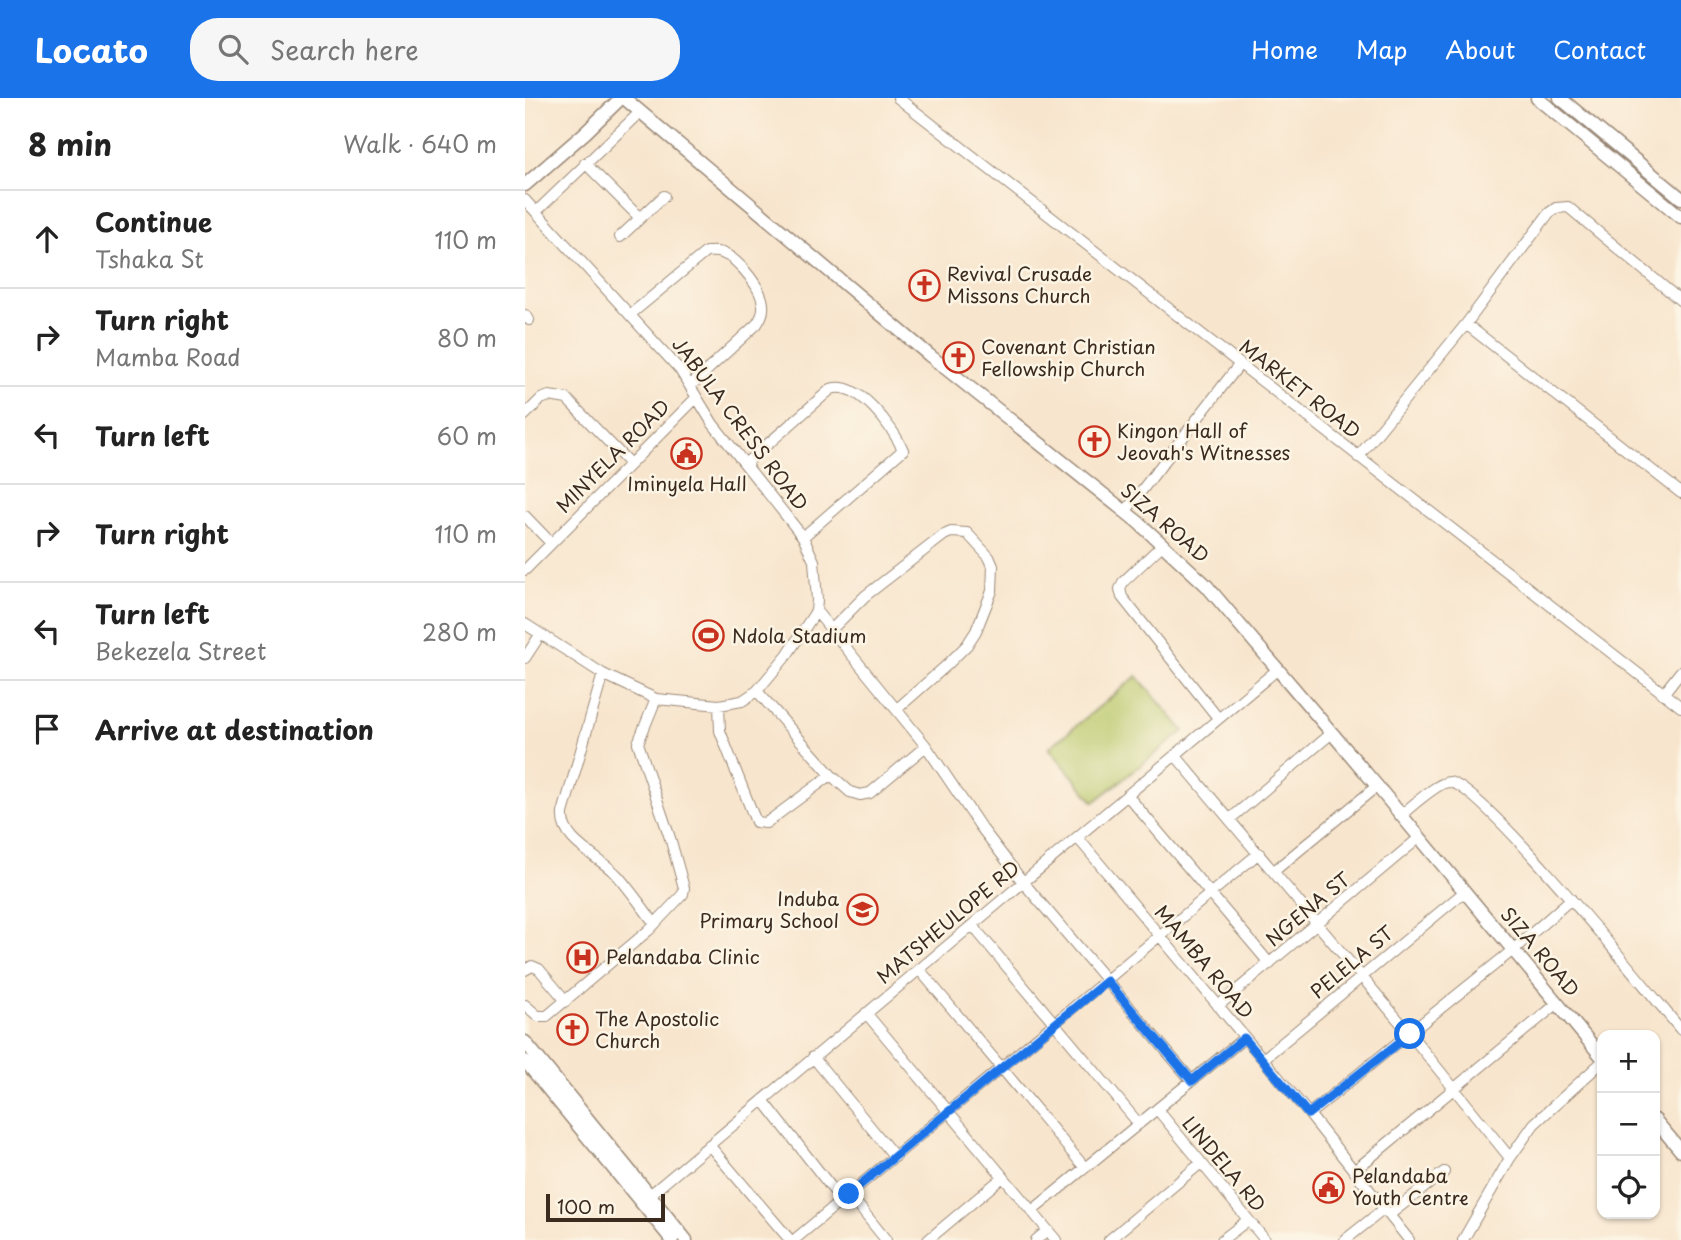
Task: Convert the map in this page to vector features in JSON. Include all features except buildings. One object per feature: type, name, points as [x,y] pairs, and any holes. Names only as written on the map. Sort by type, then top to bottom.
[{"type":"street","name":"SIZA ROAD","points":[[622,98],[929,355],[1164,544],[1206,585],[1401,814],[1597,1054]]},
{"type":"street","points":[[525,185],[622,98]]},
{"type":"street","name":"MARKET ROAD","points":[[898,98],[1681,707]]},
{"type":"street","points":[[1537,98],[1681,217]]},
{"type":"street","points":[[1560,98],[1681,198]]},
{"type":"street","points":[[536,212],[640,112]]},
{"type":"street","points":[[585,163],[640,218]]},
{"type":"street","points":[[619,237],[664,196]]},
{"type":"street","name":"JABULA CRESS ROAD","points":[[525,200],[680,370],[713,424],[803,537],[814,561],[816,611]]},
{"type":"street","points":[[1358,457],[1465,324],[1549,213],[1562,206],[1568,207],[1681,301]]},
{"type":"street","points":[[631,314],[706,252],[721,252],[729,256],[751,278],[764,306],[757,324],[690,386]]},
{"type":"street","points":[[1465,324],[1681,493]]},
{"type":"street","points":[[1125,512],[1239,365]]},
{"type":"street","points":[[746,463],[831,389],[837,387],[865,399],[887,425],[903,450],[803,537]]},
{"type":"street","points":[[525,415],[541,399],[549,396],[567,399],[629,463]]},
{"type":"street","name":"MINYELA ROAD","points":[[525,569],[696,398]]},
{"type":"street","points":[[525,516],[551,543]]},
{"type":"street","points":[[831,630],[865,596],[944,535],[951,532],[967,533],[989,557],[993,566],[992,591],[971,639],[947,665],[897,709]]},
{"type":"street","points":[[1164,544],[1123,582],[1120,589],[1122,597],[1219,718]]},
{"type":"street","points":[[525,624],[603,674],[656,699],[719,705],[742,701],[757,691],[787,655],[816,611],[926,746],[980,826],[1023,882],[1192,1081]]},
{"type":"street","points":[[525,658],[540,635]]},
{"type":"street","name":"MATSHEULOPE RD","points":[[645,1198],[1278,669]]},
{"type":"street","points":[[1663,694],[1681,671]]},
{"type":"street","points":[[603,674],[562,813],[562,822],[571,836],[617,874],[655,924]]},
{"type":"street","points":[[757,691],[831,775],[850,792],[859,795],[870,793],[926,746]]},
{"type":"street","points":[[525,1005],[543,1017],[547,1016],[655,924],[680,899],[684,888],[638,743],[656,699]]},
{"type":"street","points":[[719,705],[720,731],[756,822],[766,823],[831,775]]},
{"type":"street","points":[[1230,818],[1332,733]]},
{"type":"street","points":[[1175,755],[1410,1034],[1510,1158]]},
{"type":"street","points":[[1401,814],[1441,785],[1449,782],[1457,784],[1493,814],[1571,899],[1681,1030]]},
{"type":"street","points":[[1274,872],[1377,786]]},
{"type":"street","points":[[1127,795],[1269,964]]},
{"type":"street","name":"MAMBA ROAD","points":[[1077,837],[1263,1059],[1409,1240]]},
{"type":"street","name":"NGENA ST","points":[[1218,1006],[1419,838]]},
{"type":"street","points":[[709,1145],[792,1240],[1259,853]]},
{"type":"street","name":"PELELA ST","points":[[1263,1059],[1464,892]]},
{"type":"street","points":[[1308,1114],[1513,950],[1571,899]]},
{"type":"street","points":[[972,925],[1139,1124]]},
{"type":"street","points":[[525,970],[532,966],[539,969],[566,1001]]},
{"type":"street","points":[[919,969],[1085,1168]]},
{"type":"street","points":[[1355,1171],[1558,1003]]},
{"type":"street","points":[[866,1013],[1056,1240]]},
{"type":"street","points":[[1032,1211],[1244,1038]]},
{"type":"street","points":[[525,1042],[645,1198],[673,1240]]},
{"type":"street","points":[[813,1057],[895,1157]]},
{"type":"street","points":[[525,1061],[645,1198],[686,1240]]},
{"type":"street","points":[[1463,1240],[1510,1158],[1542,1116],[1597,1065]]},
{"type":"street","points":[[762,1100],[845,1197],[886,1240]]},
{"type":"street","name":"LINDELA RD","points":[[1157,1110],[1265,1240]]},
{"type":"street","points":[[1660,1126],[1681,1151]]},
{"type":"street","points":[[1108,1240],[1201,1163]]},
{"type":"street","points":[[1345,1240],[1444,1172]]},
{"type":"street","points":[[928,1240],[1003,1177]]},
{"type":"street","points":[[1222,1240],[1248,1220]]},
{"type":"street","points":[[1035,1240],[1048,1230]]},
{"type":"green space","points":[[1137,676],[1184,731],[1094,802],[1049,748]]},
{"type":"place","name":"Revival Crusade Missons Church","points":[[924,285]]},
{"type":"place","name":"Covenant Christian Fellowship Church","points":[[958,358]]},
{"type":"place","name":"Kingon Hall of Jeovah's Witnesses","points":[[1094,442]]},
{"type":"place","name":"Iminyela Hall","points":[[687,453]]},
{"type":"place","name":"Ndola Stadium","points":[[709,636]]},
{"type":"place","name":"Induba Primary School","points":[[862,910]]},
{"type":"place","name":"Pelandaba Clinic","points":[[583,957]]},
{"type":"place","name":"The Apostolic Church","points":[[572,1030]]},
{"type":"place","name":"Pelandaba Youth Centre","points":[[1329,1187]]},
{"type":"route","points":[[849,1194],[1107,981],[1192,1081],[1244,1038],[1308,1114],[1410,1034]]}]
